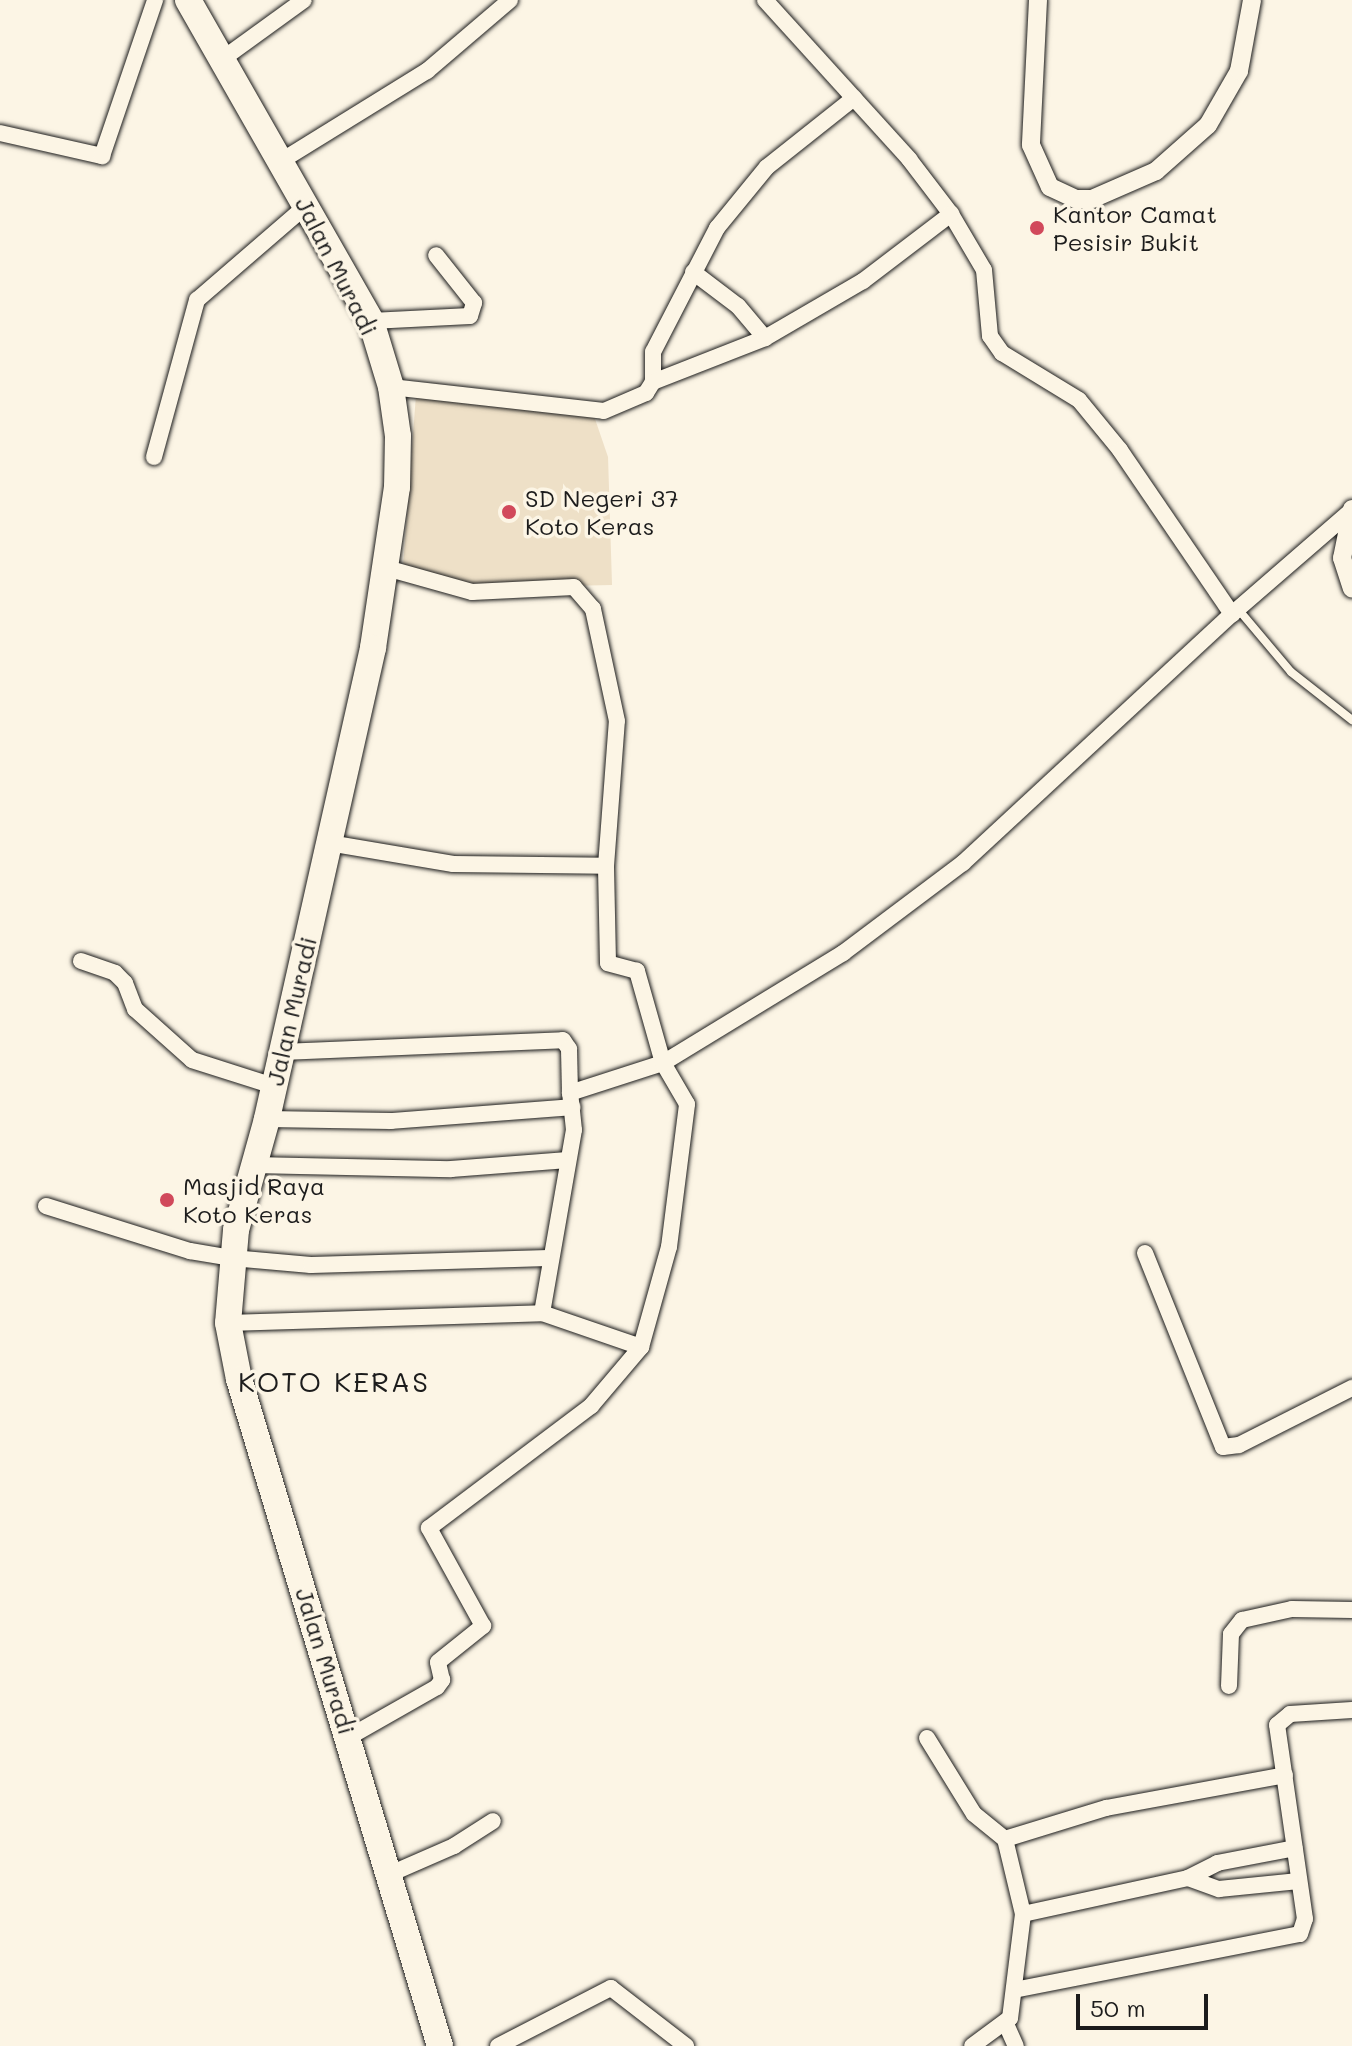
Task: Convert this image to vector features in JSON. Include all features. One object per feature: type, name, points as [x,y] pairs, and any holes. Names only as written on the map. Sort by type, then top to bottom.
[{"type":"highway","name":"Jalan Muradi","points":[[188,0],[371,321],[391,387],[398,461],[386,568],[329,843],[267,1119],[232,1258],[228,1323],[239,1379],[440,2046]]},
{"type":"street","points":[[0,133],[102,156],[155,0]]},
{"type":"street","points":[[221,60],[304,0]]},
{"type":"street","points":[[281,161],[427,71],[510,0]]},
{"type":"street","points":[[765,0],[854,98],[951,214],[984,270],[990,336],[1029,373],[1079,400],[1120,450],[1234,611]]},
{"type":"street","points":[[1038,0],[1031,145],[1050,187],[1076,199],[1092,199],[1156,171],[1208,125],[1239,71],[1252,0]]},
{"type":"street","points":[[391,387],[580,411],[604,411],[646,393],[653,382],[653,352],[717,228],[767,167],[854,98]]},
{"type":"street","points":[[154,457],[197,300],[307,205]]},
{"type":"street","points":[[653,382],[765,338],[863,281],[951,214]]},
{"type":"street","points":[[371,321],[470,316],[474,303],[436,255]]},
{"type":"street","points":[[693,272],[738,306],[765,338]]},
{"type":"street","points":[[267,1119],[391,1121],[571,1100],[663,1063],[843,953],[963,863],[1234,611],[1352,510]]},
{"type":"street","points":[[1352,510],[1342,558],[1352,588]]},
{"type":"street","points":[[349,1737],[437,1687],[442,1680],[438,1662],[483,1626],[429,1528],[591,1406],[641,1347],[669,1247],[687,1104],[663,1063],[637,971],[608,963],[606,866],[617,721],[593,609],[581,590],[472,592],[386,568]]},
{"type":"street","points":[[329,843],[453,864],[606,866]]},
{"type":"street","points":[[81,961],[121,979],[135,1009],[192,1060],[274,1086]]},
{"type":"street","points":[[282,1052],[563,1040],[569,1049],[571,1100],[568,1160],[542,1313]]},
{"type":"street","points":[[253,1165],[451,1169],[568,1160]]},
{"type":"street","points":[[46,1206],[190,1251],[232,1258],[311,1265],[549,1258]]},
{"type":"street","points":[[1145,1253],[1223,1447],[1234,1447],[1352,1388]]},
{"type":"street","points":[[228,1323],[542,1313],[641,1347]]},
{"type":"street","points":[[1229,1686],[1234,1625],[1274,1610],[1352,1610]]},
{"type":"street","points":[[1014,1990],[1294,1937],[1305,1925],[1285,1775],[1276,1733],[1280,1720],[1290,1714],[1352,1710]]},
{"type":"street","points":[[927,1738],[974,1814],[1005,1839],[1023,1914],[1014,1990],[1006,2024],[1016,2046]]},
{"type":"street","points":[[1005,1839],[1106,1808],[1285,1775]]},
{"type":"street","points":[[390,1874],[454,1846],[493,1821]]},
{"type":"street","points":[[1023,1914],[1188,1878],[1217,1863],[1295,1848]]},
{"type":"street","points":[[1188,1878],[1219,1889],[1299,1881]]},
{"type":"street","points":[[498,2046],[611,1988],[686,2046]]},
{"type":"street","points":[[972,2046],[1006,2024]]},
{"type":"lane","points":[[1234,611],[1291,672],[1352,720]]},
{"type":"shaded area","name":"SD Negeri 37 Koto Keras","points":[[416,395],[594,416],[608,457],[612,585],[471,588],[403,567]]},
{"type":"place","name":"Kantor Camat Pesisir Bukit","points":[[1037,228]]},
{"type":"place","name":"SD Negeri 37 Koto Keras","points":[[509,512]]},
{"type":"place","name":"Masjid Raya Koto Keras","points":[[167,1200]]},
{"type":"district","name":"KOTO KERAS","points":[[334,1381]]}]
